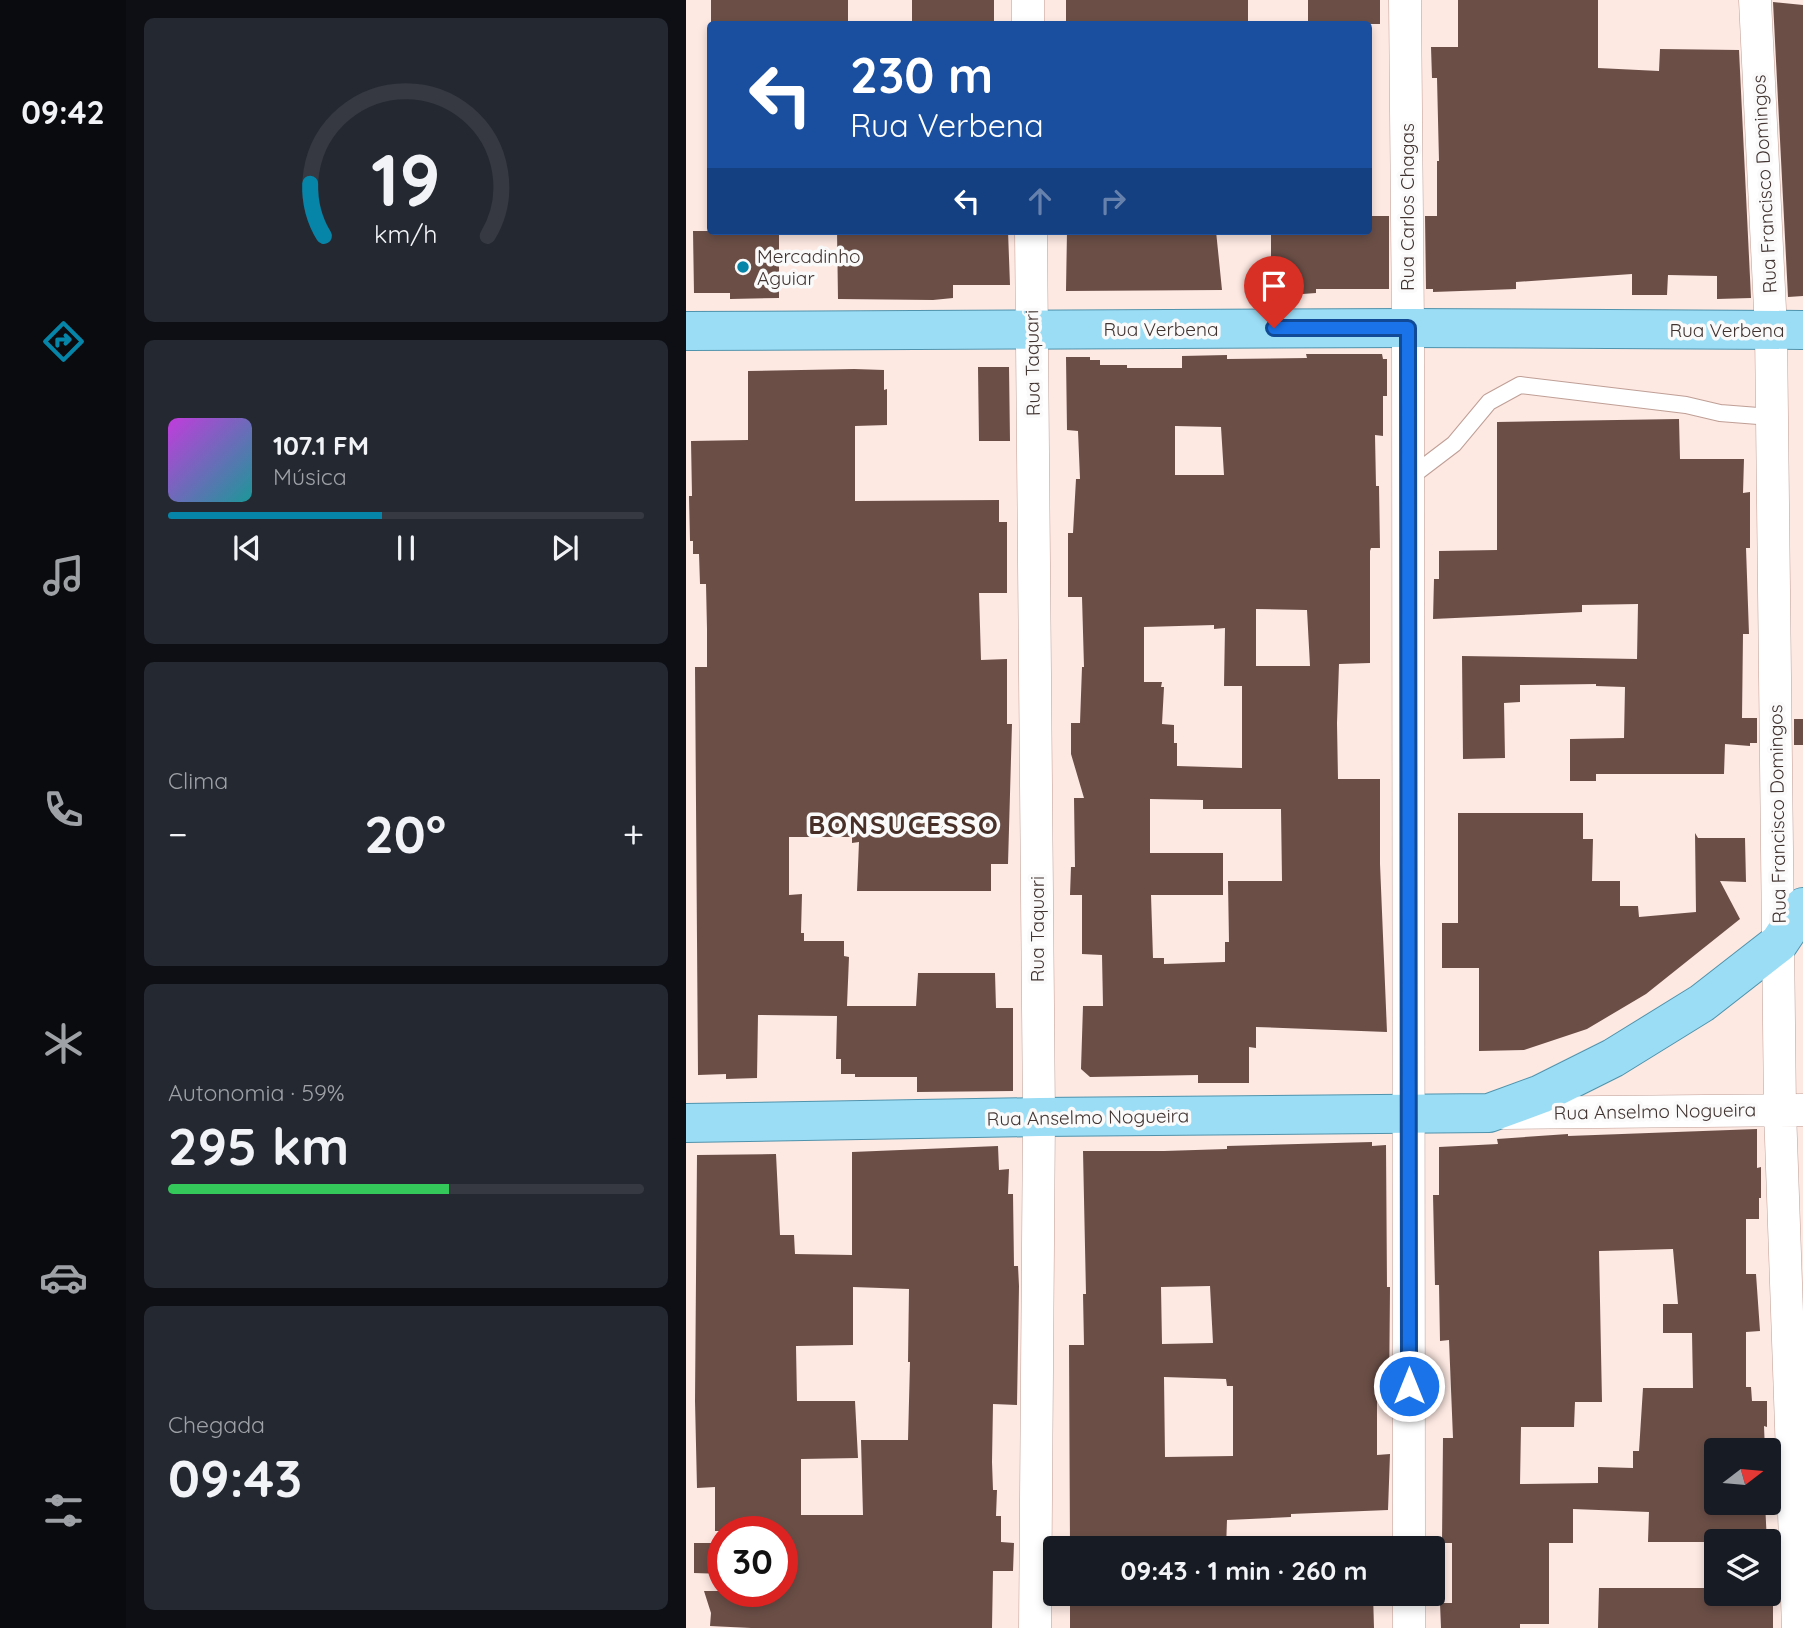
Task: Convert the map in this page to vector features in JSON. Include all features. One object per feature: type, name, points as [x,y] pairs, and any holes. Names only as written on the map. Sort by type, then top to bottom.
[{"type":"main road","name":"Rua Verbena","points":[[686,331],[1408,328],[1787,330]]},
{"type":"main road","name":"Rua Anselmo Nogueira","points":[[686,1123],[1489,1113],[1541,1094],[1613,1058],[1702,1003],[1779,943],[1803,907]]},
{"type":"street","points":[[1028,0],[1028,21]]},
{"type":"street","name":"Rua Carlos Chagas","points":[[1405,0],[1408,328],[1409,1536]]},
{"type":"street","name":"Rua Francisco Domingos","points":[[1755,0],[1787,330],[1771,417],[1779,943],[1791,1110],[1798,1628]]},
{"type":"street","name":"Rua Taquari","points":[[1031,235],[1039,1117],[1035,1628]]},
{"type":"street","name":"Rua Anselmo Nogueira","points":[[1489,1113],[1791,1110]]},
{"type":"street","points":[[1409,1606],[1409,1628]]},
{"type":"lane","points":[[1408,479],[1454,444],[1489,402],[1520,385],[1771,417]]},
{"type":"building","points":[[711,0],[848,0],[848,21],[711,21]]},
{"type":"building","points":[[912,0],[994,0],[994,21],[912,21]]},
{"type":"building","points":[[1066,0],[1248,0],[1248,21],[1066,21]]},
{"type":"building","points":[[1308,0],[1380,0],[1380,24],[1372,24],[1372,21],[1308,21]]},
{"type":"building","points":[[1458,0],[1598,0],[1598,68],[1659,71],[1660,49],[1739,50],[1751,298],[1717,299],[1717,276],[1668,275],[1667,295],[1632,295],[1632,274],[1516,282],[1516,289],[1433,292],[1433,289],[1426,289],[1425,216],[1437,216],[1439,161],[1437,78],[1432,78],[1431,47],[1458,47]]},
{"type":"building","points":[[1773,2],[1803,5],[1803,296],[1788,297]]},
{"type":"building","points":[[1372,216],[1389,216],[1389,289],[1316,289],[1316,293],[1289,295],[1289,290],[1271,290],[1271,235],[1372,235]]},
{"type":"building","points":[[693,231],[707,231],[707,235],[779,235],[779,298],[730,299],[730,293],[694,293]]},
{"type":"building","points":[[837,235],[1008,235],[1010,285],[953,285],[953,298],[933,300],[838,299]]},
{"type":"building","points":[[1067,235],[1216,235],[1222,290],[1066,291]]},
{"type":"building","points":[[1306,354],[1382,354],[1383,359],[1387,359],[1383,436],[1375,435],[1380,548],[1371,548],[1370,551],[1370,663],[1339,664],[1337,723],[1338,779],[1380,779],[1380,864],[1387,1032],[1256,1027],[1256,1048],[1249,1047],[1249,1083],[1198,1083],[1198,1075],[1090,1077],[1081,1069],[1083,1006],[1103,1006],[1102,955],[1082,954],[1082,895],[1070,895],[1071,867],[1075,867],[1074,798],[1084,798],[1071,754],[1071,723],[1080,723],[1084,667],[1082,597],[1068,597],[1068,533],[1073,533],[1076,479],[1080,479],[1078,431],[1067,430],[1066,357],[1090,357],[1090,360],[1100,360],[1100,365],[1127,365],[1127,368],[1182,368],[1182,356],[1227,355],[1227,359],[1307,358]],"holes":[[[1175,426],[1221,427],[1224,475],[1175,475]],[[1256,609],[1307,610],[1310,666],[1256,666]],[[1214,625],[1214,629],[1225,628],[1224,686],[1242,686],[1242,768],[1177,766],[1174,725],[1162,724],[1164,687],[1161,687],[1162,682],[1144,682],[1144,627]],[[1150,799],[1203,800],[1203,809],[1281,809],[1282,881],[1228,881],[1229,942],[1225,942],[1225,962],[1164,964],[1164,958],[1153,958],[1151,895],[1223,895],[1223,853],[1150,853]]]},
{"type":"building","points":[[978,367],[1009,367],[1010,441],[979,441]]},
{"type":"building","points":[[884,370],[884,390],[887,389],[887,425],[855,426],[855,501],[999,500],[999,522],[1007,522],[1007,593],[979,593],[981,660],[1007,659],[1007,724],[1012,724],[1008,864],[991,864],[991,891],[857,891],[859,842],[852,843],[852,837],[789,837],[789,895],[802,894],[801,933],[804,933],[804,941],[844,941],[844,956],[849,957],[847,1006],[916,1006],[918,973],[995,973],[996,1008],[1013,1008],[1013,1091],[917,1092],[917,1077],[855,1077],[855,1074],[841,1074],[841,1059],[836,1059],[837,1016],[758,1015],[757,1078],[726,1079],[726,1074],[698,1075],[695,667],[707,667],[707,629],[706,584],[700,584],[699,554],[693,554],[693,541],[690,541],[691,441],[748,440],[748,371]]},
{"type":"building","points":[[1679,419],[1680,459],[1744,459],[1743,493],[1750,492],[1750,548],[1746,548],[1749,634],[1743,634],[1742,718],[1757,718],[1757,743],[1750,743],[1750,746],[1725,744],[1724,774],[1596,774],[1596,781],[1570,781],[1570,739],[1624,738],[1625,687],[1596,684],[1520,685],[1520,702],[1504,703],[1505,758],[1463,759],[1462,656],[1637,659],[1638,604],[1582,605],[1582,612],[1433,619],[1434,579],[1439,579],[1439,551],[1497,550],[1497,422]]},
{"type":"building","points":[[1794,719],[1803,719],[1803,745],[1794,745]]},
{"type":"building","points":[[1458,813],[1583,813],[1583,839],[1593,839],[1592,881],[1620,881],[1620,906],[1638,906],[1639,917],[1696,912],[1695,833],[1698,838],[1745,838],[1746,882],[1720,881],[1740,919],[1646,994],[1587,1029],[1524,1050],[1479,1051],[1479,968],[1442,968],[1442,923],[1458,923]]},
{"type":"building","points":[[1757,1129],[1757,1168],[1761,1167],[1761,1198],[1759,1219],[1746,1219],[1746,1274],[1756,1274],[1760,1331],[1746,1332],[1746,1387],[1751,1387],[1752,1401],[1767,1401],[1767,1427],[1764,1426],[1764,1438],[1704,1438],[1704,1516],[1766,1516],[1766,1529],[1704,1529],[1704,1542],[1648,1542],[1649,1512],[1573,1509],[1573,1543],[1549,1543],[1549,1624],[1520,1624],[1520,1628],[1441,1628],[1440,1606],[1452,1603],[1452,1543],[1445,1543],[1445,1536],[1442,1536],[1443,1438],[1453,1438],[1449,1340],[1440,1341],[1439,1285],[1435,1285],[1433,1195],[1439,1195],[1439,1147],[1498,1144],[1497,1139],[1568,1134]],"holes":[[[1673,1249],[1678,1304],[1663,1304],[1663,1333],[1692,1333],[1693,1388],[1643,1388],[1639,1451],[1633,1451],[1633,1468],[1598,1467],[1598,1483],[1520,1484],[1521,1427],[1574,1427],[1575,1402],[1602,1402],[1599,1251]]]},
{"type":"building","points":[[1372,1142],[1372,1146],[1386,1145],[1387,1287],[1390,1287],[1389,1400],[1377,1400],[1377,1455],[1390,1454],[1388,1510],[1227,1520],[1226,1536],[1070,1536],[1069,1345],[1084,1345],[1083,1294],[1086,1294],[1083,1151],[1227,1149],[1227,1146]],"holes":[[[1210,1286],[1213,1343],[1162,1344],[1161,1287]],[[1164,1377],[1226,1379],[1227,1386],[1233,1386],[1233,1456],[1165,1457]]]},
{"type":"building","points":[[998,1146],[999,1170],[1009,1169],[1008,1194],[1013,1194],[1014,1266],[1018,1266],[1019,1286],[1017,1405],[993,1404],[992,1462],[993,1490],[997,1490],[996,1516],[1001,1516],[1001,1542],[1014,1543],[1013,1571],[993,1571],[992,1628],[710,1626],[709,1607],[798,1607],[798,1516],[715,1516],[715,1487],[697,1488],[697,1155],[776,1154],[780,1235],[794,1235],[795,1254],[852,1255],[852,1152]],"holes":[[[853,1287],[909,1289],[908,1440],[861,1440],[863,1515],[801,1515],[801,1459],[858,1458],[855,1401],[797,1401],[796,1346],[853,1345]]]},
{"type":"building","points":[[694,1543],[707,1543],[707,1573],[694,1573]]},
{"type":"building","points":[[1599,1588],[1704,1588],[1704,1606],[1773,1606],[1773,1628],[1598,1628]]},
{"type":"building","points":[[1070,1606],[1373,1606],[1374,1628],[1070,1628]]},
{"type":"place","name":"Mercadinho Aguiar","points":[[743,267]]},
{"type":"district","name":"BONSUCESSO","points":[[904,824]]},
{"type":"route","points":[[1274,328],[1408,328],[1409,1386]]}]
